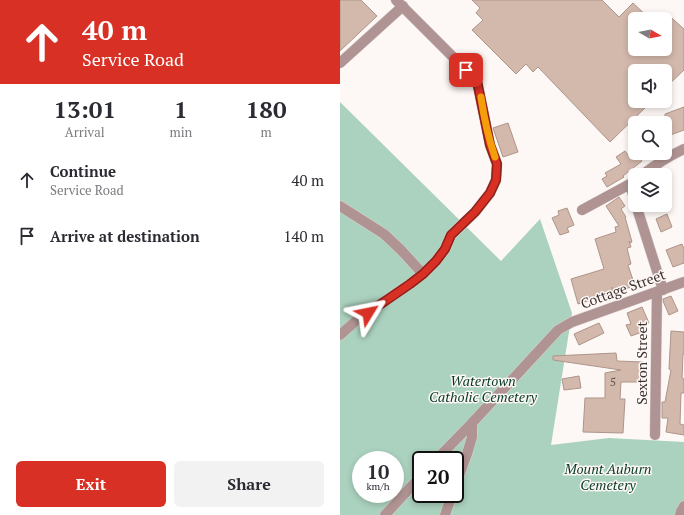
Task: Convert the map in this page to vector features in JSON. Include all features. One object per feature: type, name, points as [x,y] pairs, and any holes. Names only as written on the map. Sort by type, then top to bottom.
[{"type":"street","points":[[340,63],[400,3],[477,81],[490,145],[497,164],[496,180],[490,193],[475,212],[451,235],[445,249],[436,261],[423,274],[358,319],[340,335]]},
{"type":"street","points":[[652,168],[684,149]]},
{"type":"street","points":[[582,210],[628,184]]},
{"type":"street","points":[[340,206],[384,234],[423,274]]},
{"type":"street","name":"Sexton Street","points":[[638,212],[660,291],[655,435]]},
{"type":"street","name":"Cottage Street","points":[[445,451],[558,330],[572,322],[684,282]]},
{"type":"street","points":[[464,462],[472,437],[472,423]]},
{"type":"street","points":[[385,515],[412,486]]},
{"type":"street","points":[[445,515],[449,503]]},
{"type":"street","points":[[680,515],[684,506]]},
{"type":"green space","points":[[340,102],[501,261],[540,219],[572,313],[551,445],[609,438],[684,442],[684,515],[340,515]]},
{"type":"building","points":[[340,0],[361,0],[377,16],[340,51]]},
{"type":"building","points":[[472,0],[602,0],[619,17],[633,3],[643,12],[628,12],[628,56],[672,56],[672,18],[684,29],[684,70],[672,81],[672,64],[628,64],[628,108],[645,108],[637,116],[628,116],[628,124],[610,142],[538,67],[533,72],[526,64],[516,74],[472,30],[483,20],[476,13],[480,8]]},
{"type":"building","points":[[684,107],[684,130],[672,134],[672,116],[665,116],[665,114]]},
{"type":"building","points":[[508,123],[518,152],[503,157],[493,128]]},
{"type":"building","points":[[625,151],[628,155],[628,160],[642,161],[633,168],[628,168],[628,172],[623,176],[624,177],[607,187],[602,179],[607,176],[605,173],[621,164],[616,157]]},
{"type":"building","points":[[619,197],[625,206],[621,209],[626,217],[632,242],[630,243],[629,241],[631,247],[627,248],[631,264],[628,265],[635,286],[614,292],[612,287],[613,293],[611,294],[578,304],[571,279],[604,269],[595,239],[616,232],[615,227],[619,226],[606,206]]},
{"type":"building","points":[[567,208],[574,225],[567,228],[569,232],[560,235],[552,218],[559,215],[558,211]]},
{"type":"building","points":[[667,214],[672,227],[661,232],[656,219]]},
{"type":"building","points":[[682,244],[684,249],[684,263],[673,267],[666,250]]},
{"type":"building","points":[[671,296],[678,311],[669,315],[663,299]]},
{"type":"building","points":[[642,307],[649,323],[643,325],[645,331],[631,336],[626,325],[631,324],[627,313]]},
{"type":"building","points":[[599,323],[604,333],[579,345],[574,334]]},
{"type":"building","points":[[671,331],[684,332],[682,378],[684,379],[684,393],[681,393],[680,424],[684,425],[684,435],[666,432],[668,418],[662,418],[662,402],[665,402],[671,370],[669,369]]},
{"type":"building","points":[[616,353],[617,361],[643,362],[642,382],[621,382],[620,399],[625,399],[623,433],[583,432],[585,398],[605,398],[605,373],[621,370],[553,360],[553,356]]},
{"type":"building","points":[[579,376],[581,388],[564,390],[562,379]]},
{"type":"slow traffic","points":[[481,97],[490,145],[495,157]]},
{"type":"route","points":[[368,313],[410,284],[436,261],[445,249],[451,235],[475,212],[490,193],[496,180],[497,164],[490,145],[481,95],[477,81],[466,70]]},
{"type":"park label","name":"Watertown Catholic Cemetery","points":[[483,390]]},
{"type":"park label","name":"Mount Auburn Cemetery","points":[[608,478]]}]
